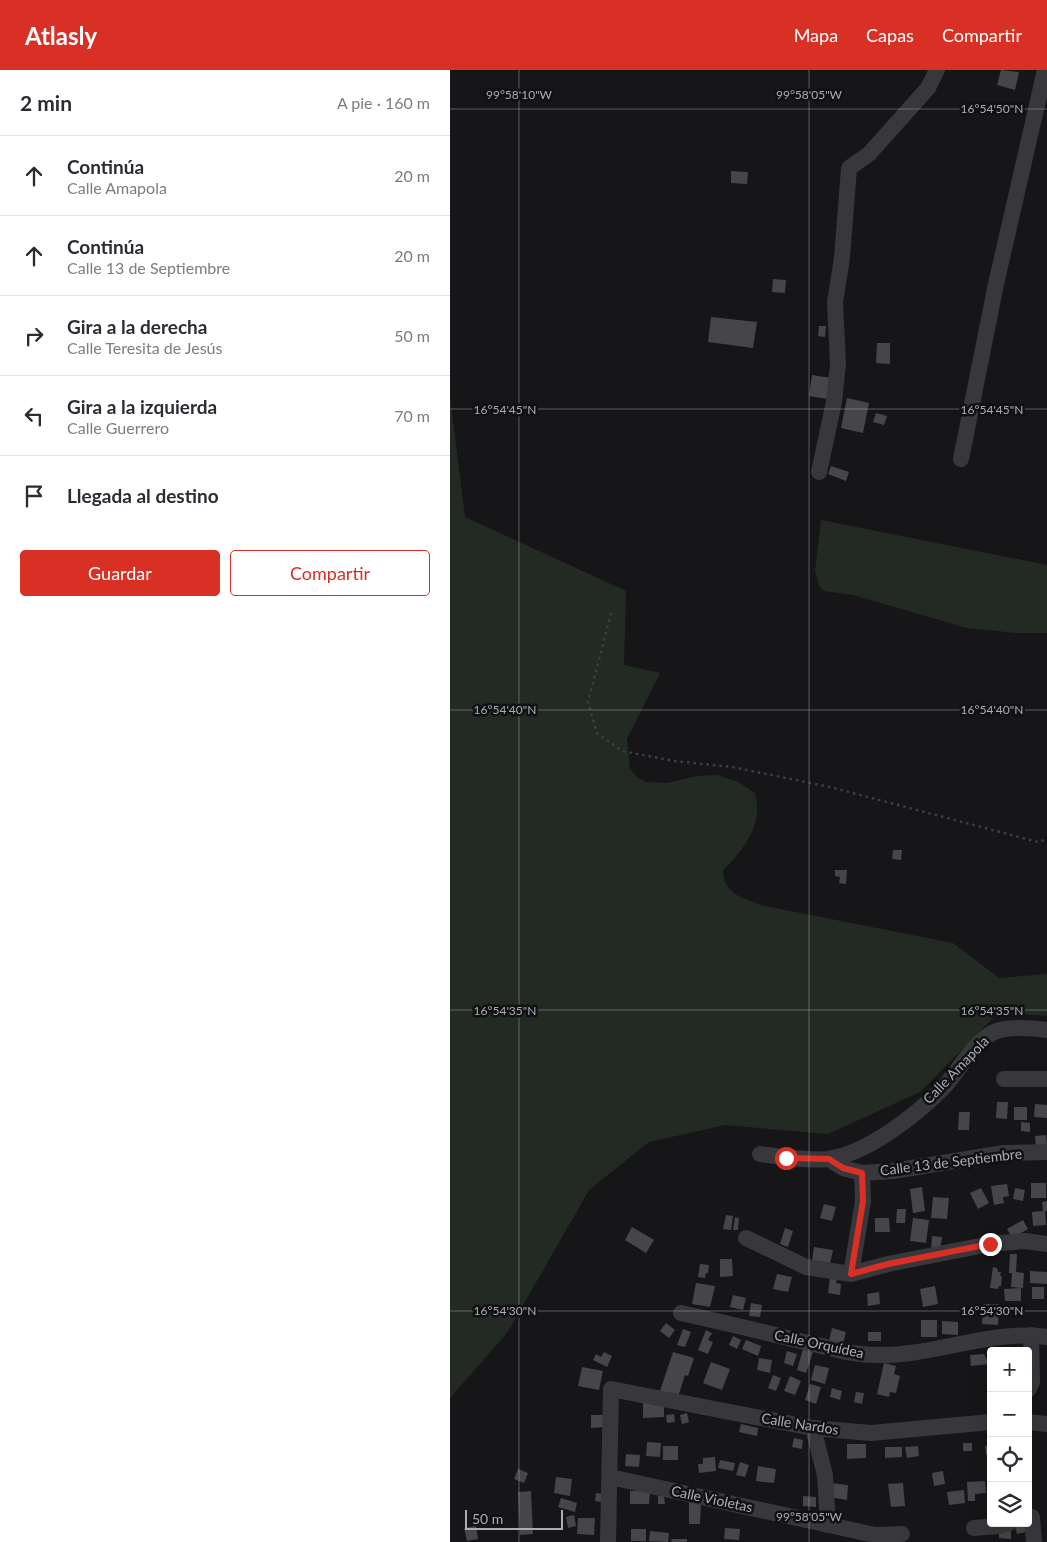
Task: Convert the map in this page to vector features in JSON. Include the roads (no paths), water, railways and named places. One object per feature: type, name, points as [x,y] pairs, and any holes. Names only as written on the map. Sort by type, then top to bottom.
[{"type":"street","points":[[819,472],[834,402],[838,364],[835,302],[842,258],[849,168],[869,154],[928,88],[937,70]]},
{"type":"street","points":[[961,459],[996,284],[1045,70]]},
{"type":"street","name":"Calle Amapola","points":[[760,1154],[786,1158],[829,1159],[868,1147],[906,1120],[943,1088],[983,1039],[996,1031],[1032,1028],[1047,1030]]},
{"type":"street","points":[[1004,1079],[1047,1079]]},
{"type":"street","name":"Calle 13 de Septiembre","points":[[829,1159],[843,1168],[862,1173],[893,1171],[1004,1153],[1047,1152]]},
{"type":"street","points":[[851,1274],[863,1201],[862,1173]]},
{"type":"street","points":[[746,1238],[806,1267],[851,1274],[888,1264],[990,1244],[1025,1241],[1047,1244]]},
{"type":"street","name":"Calle Orquídea","points":[[681,1313],[843,1351],[873,1355],[909,1354],[1008,1336],[1039,1336]]},
{"type":"street","points":[[1032,1382],[1039,1336]]},
{"type":"street","name":"Calle Nardos","points":[[610,1477],[611,1389],[814,1428],[871,1433],[987,1422]]},
{"type":"street","points":[[1032,1422],[1047,1424]]},
{"type":"street","points":[[814,1428],[824,1475],[828,1524]]},
{"type":"street","points":[[608,1542],[610,1477]]},
{"type":"street","name":"Calle Violetas","points":[[610,1477],[875,1535],[902,1534]]},
{"type":"street","points":[[1034,1542],[1036,1517]]},
{"type":"street","points":[[974,1528],[987,1527]]}]
